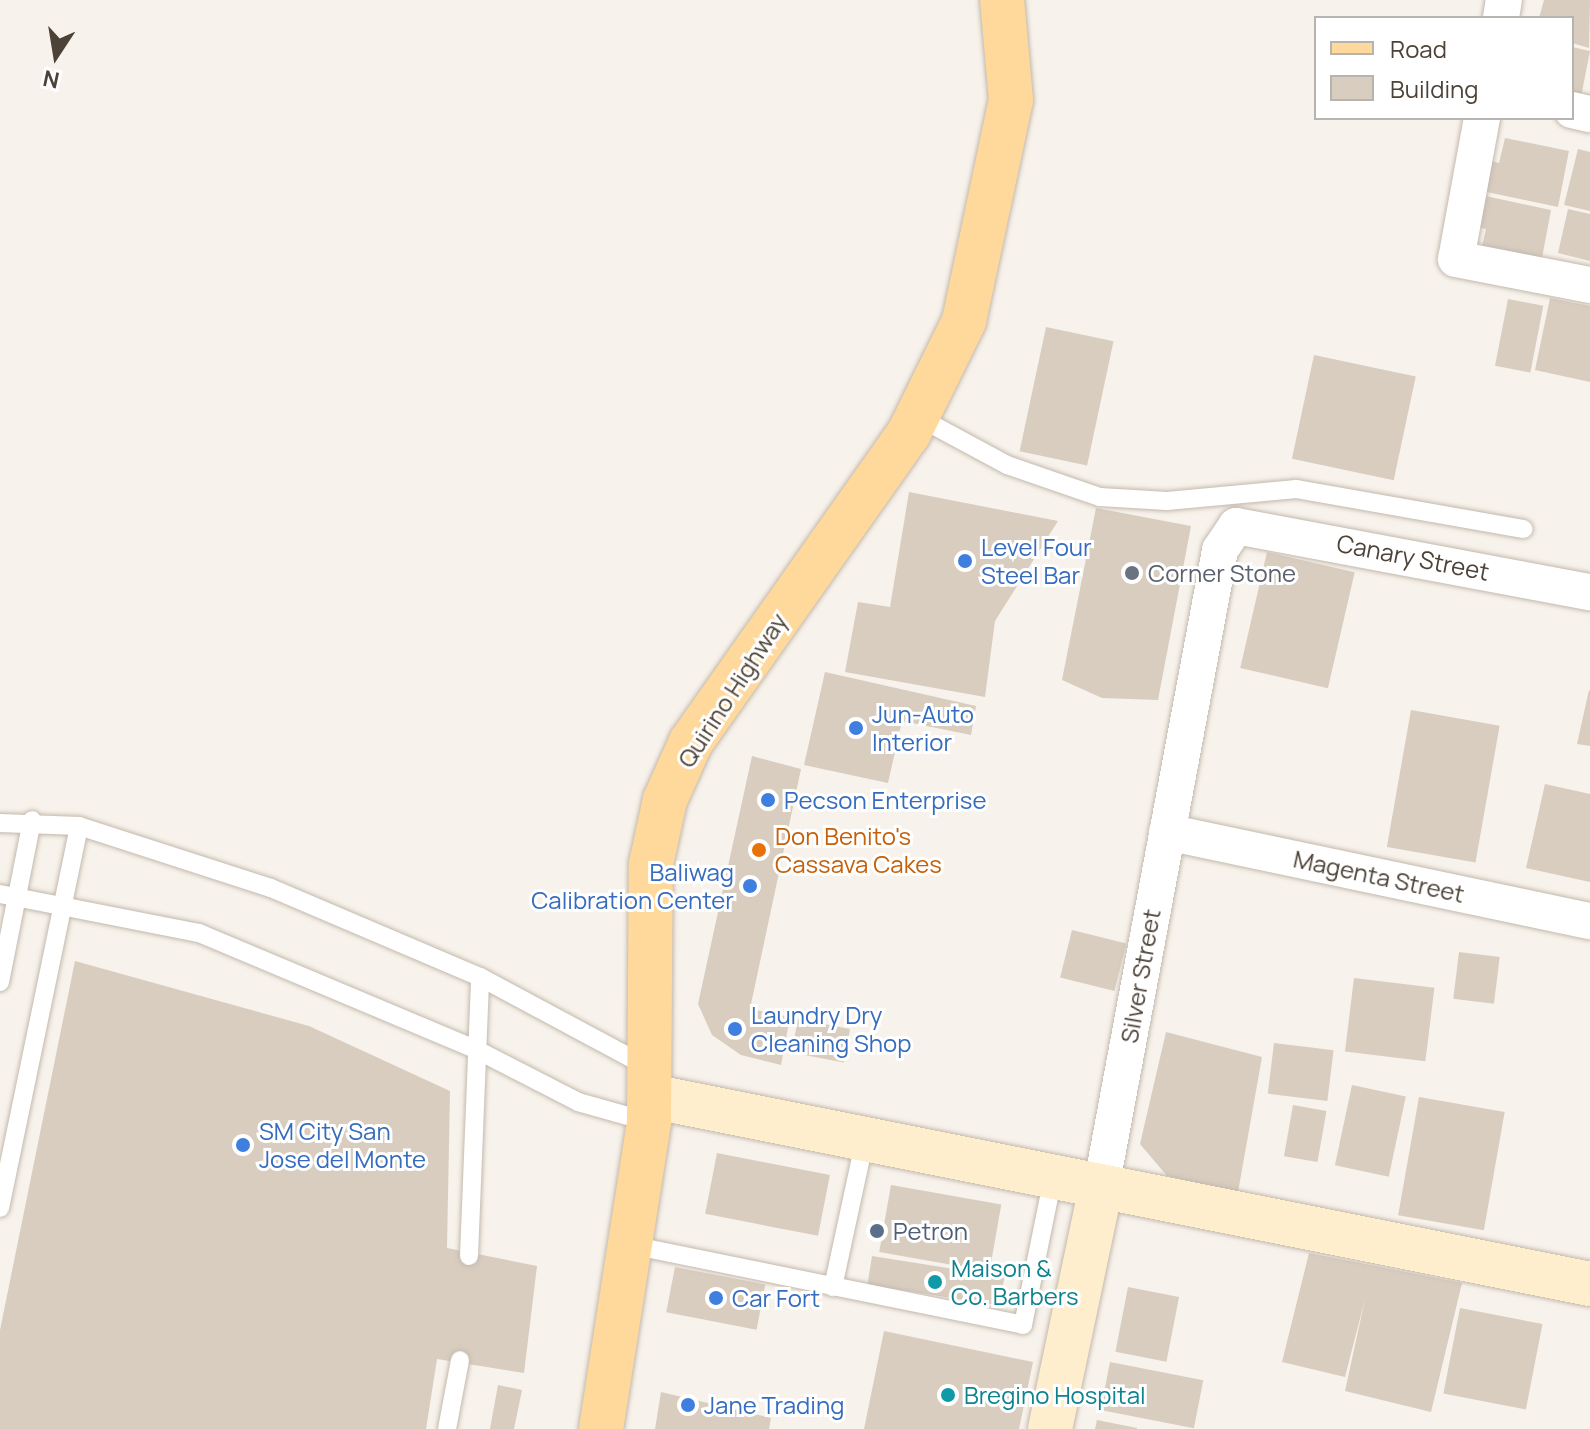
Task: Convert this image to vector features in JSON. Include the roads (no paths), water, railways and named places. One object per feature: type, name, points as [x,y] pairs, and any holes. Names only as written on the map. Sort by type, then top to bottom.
[{"type":"main road","name":"Quirino Highway","points":[[601,1429],[631,1245],[649,1096],[651,864],[665,800],[691,742],[918,417],[964,321],[1005,148],[1011,100],[1002,0]]},
{"type":"street","points":[[1482,120],[1456,259],[1590,285]]},
{"type":"street","name":"Canary Street","points":[[1236,526],[1590,592]]},
{"type":"street","name":"Silver Street","points":[[1050,1429],[1101,1188],[1220,550],[1236,526]]},
{"type":"street","name":"Magenta Street","points":[[1167,832],[1590,921]]},
{"type":"street","points":[[649,1096],[1590,1284]]},
{"type":"lane","points":[[918,417],[1007,465],[1100,497],[1167,501],[1296,489],[1524,529]]},
{"type":"lane","points":[[0,823],[32,820],[79,826],[271,888],[480,977],[649,1096]]},
{"type":"lane","points":[[0,982],[9,893],[32,820]]},
{"type":"lane","points":[[0,1208],[61,901],[79,826]]},
{"type":"lane","points":[[9,893],[61,901],[199,933],[477,1050],[578,1102],[649,1096]]},
{"type":"lane","points":[[469,1256],[480,977]]},
{"type":"lane","points":[[833,1287],[865,1139]]},
{"type":"lane","points":[[631,1245],[1023,1325],[1053,1177]]},
{"type":"lane","points":[[447,1429],[460,1360]]},
{"type":"place","name":"Level Four Steel Bar","points":[[965,561]]},
{"type":"place","name":"Corner Stone","points":[[1132,573]]},
{"type":"place","name":"Jun-Auto Interior","points":[[856,728]]},
{"type":"place","name":"Pecson Enterprise","points":[[768,800]]},
{"type":"place","name":"Don Benito's Cassava Cakes","points":[[759,850]]},
{"type":"place","name":"Baliwag Calibration Center","points":[[750,886]]},
{"type":"place","name":"Laundry Dry Cleaning Shop","points":[[735,1029]]},
{"type":"place","name":"SM City San Jose del Monte","points":[[243,1145]]},
{"type":"place","name":"Petron","points":[[877,1231]]},
{"type":"place","name":"Maison & Co. Barbers","points":[[935,1282]]},
{"type":"place","name":"Car Fort","points":[[716,1298]]},
{"type":"place","name":"Bregino Hospital","points":[[948,1395]]},
{"type":"place","name":"Jane Trading","points":[[688,1405]]}]
